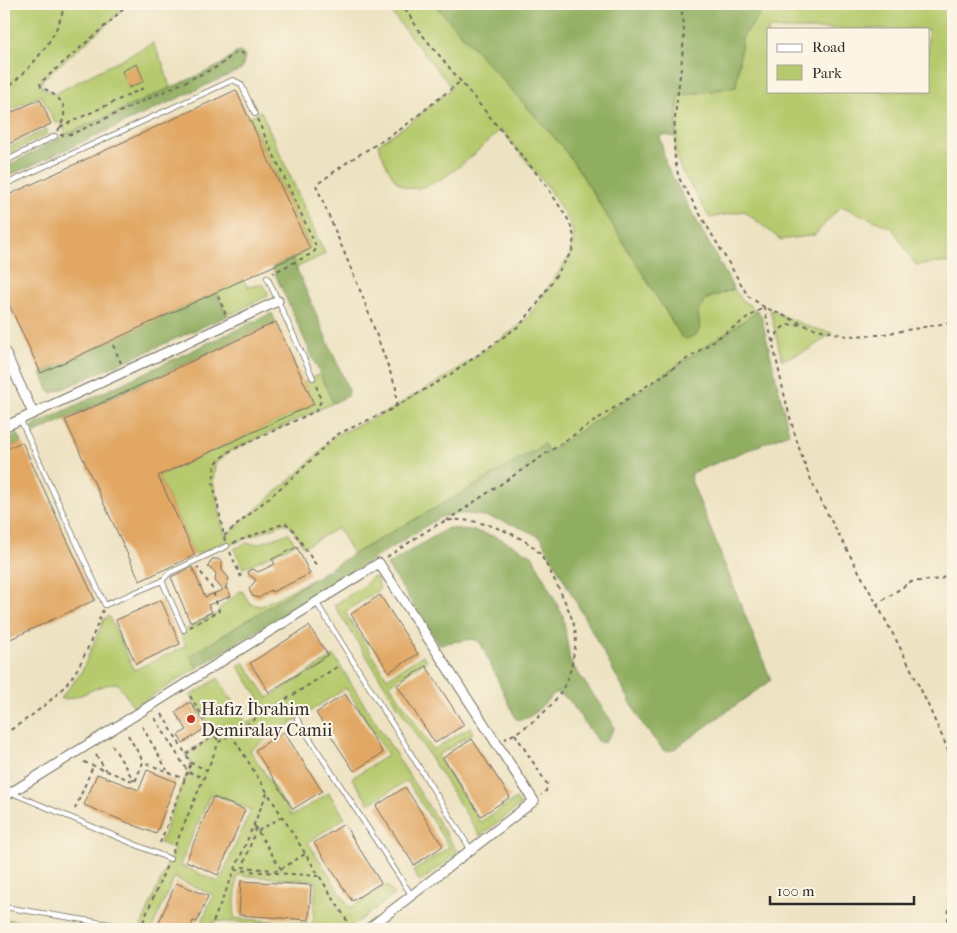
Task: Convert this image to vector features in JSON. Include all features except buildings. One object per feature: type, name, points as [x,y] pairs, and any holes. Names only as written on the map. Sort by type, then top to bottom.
[{"type":"street","points":[[4,427],[278,301]]},
{"type":"street","points":[[4,350],[33,413]]},
{"type":"street","points":[[7,795],[379,563],[534,801],[368,929]]},
{"type":"lane","points":[[4,185],[233,80],[241,84],[255,114]]},
{"type":"lane","points":[[4,162],[55,136]]},
{"type":"lane","points":[[267,277],[313,378]]},
{"type":"lane","points":[[20,419],[105,605],[162,581],[169,573],[227,546]]},
{"type":"lane","points":[[162,581],[184,630]]},
{"type":"lane","points":[[316,602],[471,850]]},
{"type":"lane","points":[[297,719],[412,896]]},
{"type":"lane","points":[[7,795],[170,859]]},
{"type":"lane","points":[[4,907],[140,929]]},
{"type":"path","points":[[4,90],[28,70],[38,56],[58,23],[64,4]]},
{"type":"path","points":[[55,136],[64,118],[63,104],[58,96],[42,87],[40,83],[113,20],[127,4]]},
{"type":"path","points":[[224,536],[298,473],[336,435],[396,407],[451,374],[519,326],[532,311],[569,257],[574,243],[569,221],[546,185],[412,22],[402,4]]},
{"type":"path","points":[[679,4],[684,26],[675,136],[678,173],[751,299],[764,307],[806,325],[837,334],[862,336],[953,322]]},
{"type":"path","points":[[55,136],[72,134],[187,81],[219,66],[235,53],[240,52],[245,55]]},
{"type":"path","points":[[396,407],[396,388],[362,295],[316,185],[349,161],[411,122],[461,81]]},
{"type":"path","points":[[60,127],[146,87]]},
{"type":"path","points":[[255,114],[316,248],[313,253],[267,277]]},
{"type":"path","points":[[218,296],[230,323]]},
{"type":"path","points":[[764,307],[797,446],[817,493],[913,671],[946,747],[953,772]]},
{"type":"path","points":[[379,563],[445,522],[764,307]]},
{"type":"path","points":[[774,345],[777,333],[784,326],[791,324],[806,325]]},
{"type":"path","points":[[113,345],[124,371]]},
{"type":"path","points":[[241,577],[224,536],[213,482],[215,464],[228,452],[316,411],[321,402],[313,378]]},
{"type":"path","points":[[445,522],[458,520],[492,527],[511,533],[533,545],[543,558],[573,622],[576,642],[572,667],[566,685],[555,702],[542,715],[496,744]]},
{"type":"path","points":[[227,546],[285,523],[291,528],[316,565]]},
{"type":"path","points":[[184,630],[219,611],[212,588],[194,561]]},
{"type":"path","points":[[876,605],[910,582],[941,579],[953,571]]},
{"type":"path","points":[[4,734],[56,694],[72,677],[86,651],[105,605]]},
{"type":"path","points":[[140,929],[219,742],[340,666]]},
{"type":"path","points":[[190,696],[219,742]]},
{"type":"path","points":[[162,714],[192,763],[208,770]]},
{"type":"path","points":[[155,718],[188,772],[204,778]]},
{"type":"path","points":[[142,726],[167,771]]},
{"type":"path","points":[[231,734],[351,927]]},
{"type":"path","points":[[514,734],[546,784],[546,791],[534,801]]},
{"type":"path","points":[[128,735],[143,762],[185,779]]},
{"type":"path","points":[[186,754],[215,735]]},
{"type":"path","points":[[112,745],[135,782]]},
{"type":"path","points":[[96,755],[106,770]]},
{"type":"path","points":[[84,762],[135,782]]},
{"type":"path","points":[[135,782],[143,762]]},
{"type":"path","points":[[160,843],[192,763]]},
{"type":"path","points":[[75,809],[93,766]]},
{"type":"path","points":[[210,929],[267,792]]},
{"type":"path","points":[[282,816],[257,830],[242,866],[282,870],[306,854]]},
{"type":"path","points":[[254,825],[284,874]]},
{"type":"path","points":[[235,870],[319,876]]},
{"type":"path","points":[[947,929],[953,870]]},
{"type":"green space","points":[[4,4],[127,4],[113,19],[42,80],[41,87],[54,94],[153,43],[163,64],[170,88],[65,135],[63,123],[55,123],[41,95],[4,113]]},
{"type":"green space","points":[[384,4],[434,4],[561,145],[580,172],[681,336],[698,319],[700,306],[704,302],[709,298],[734,289],[742,300],[758,311],[549,452],[544,445],[353,554],[338,528],[304,547],[291,527],[285,523],[227,546],[225,541],[195,555],[158,476],[314,404],[304,382],[320,374],[333,403],[228,452],[215,464],[213,482],[225,536],[298,473],[336,435],[390,410],[451,374],[519,326],[528,317],[569,257],[574,236],[569,221],[546,185],[501,129],[469,159],[440,180],[425,186],[412,188],[401,185],[393,177],[378,144],[411,122],[452,88]]},
{"type":"green space","points":[[434,4],[768,4],[742,38],[736,87],[679,96],[675,137],[660,136],[666,165],[734,289],[706,299],[698,313],[700,328],[696,335],[686,339],[681,336],[580,172],[561,145]]},
{"type":"green space","points":[[768,4],[953,4],[953,262],[916,265],[892,228],[841,206],[815,235],[781,240],[744,211],[710,218],[680,168],[675,154],[679,96],[736,87],[742,38]]},
{"type":"green space","points":[[240,52],[245,55],[242,69],[4,178],[4,168],[65,135],[219,66],[235,53]]},
{"type":"green space","points":[[261,111],[325,254],[296,268],[292,258],[310,248],[249,117]]},
{"type":"green space","points":[[47,129],[47,134],[4,156],[4,149]]},
{"type":"green space","points":[[292,258],[349,391],[348,396],[333,403],[272,267]]},
{"type":"green space","points":[[243,280],[248,287],[263,284],[269,295],[227,316],[216,292]]},
{"type":"green space","points":[[216,292],[227,316],[53,393],[49,392],[41,373]]},
{"type":"green space","points":[[770,310],[809,327],[832,333],[810,349],[782,360]]},
{"type":"green space","points":[[758,311],[761,315],[789,433],[692,473],[691,480],[771,680],[673,750],[664,751],[643,725],[541,538],[505,522],[477,515],[450,515],[439,518],[197,668],[190,656],[353,554],[483,481],[544,444],[549,452]]},
{"type":"green space","points":[[272,313],[276,322],[35,433],[32,426]]},
{"type":"green space","points":[[18,434],[22,442],[4,450],[4,440]]},
{"type":"green space","points":[[448,528],[470,530],[497,537],[532,555],[563,616],[570,661],[612,722],[614,729],[604,743],[597,741],[569,700],[557,692],[533,714],[522,719],[516,719],[480,642],[473,639],[439,644],[387,565]]},
{"type":"green space","points":[[289,533],[295,544],[243,568],[234,549],[246,543],[258,544]]},
{"type":"green space","points":[[372,577],[377,578],[380,589],[345,612],[387,678],[423,655],[427,660],[390,684],[433,750],[470,727],[473,733],[437,756],[480,822],[516,799],[521,805],[480,836],[334,605],[364,586]]},
{"type":"green space","points":[[313,579],[191,656],[197,668],[134,707],[117,683],[102,686],[75,697],[60,699],[81,673],[104,619],[109,616],[134,670],[186,646],[181,635],[184,630],[218,613],[219,609],[240,591],[243,592],[250,604],[261,606]]},
{"type":"green space","points":[[334,656],[458,853],[420,882],[413,871],[449,847],[407,781],[369,804],[352,778],[388,755],[346,688],[250,750],[292,816],[329,793],[345,818],[308,842],[350,908],[387,885],[394,895],[348,929],[214,921],[210,929],[199,929],[213,895],[174,878],[152,929],[140,929],[174,849],[160,843],[191,763],[186,754],[215,735],[190,696],[218,678],[246,724],[267,711],[238,666],[244,662],[268,698]],"holes":[[[211,793],[251,810],[219,882],[180,865]],[[237,875],[316,881],[313,924],[234,918]]]},
{"type":"green space","points":[[4,919],[65,929],[26,929],[4,926]]},
{"type":"place","name":"Hafız İbrahim Demiralay Camii","points":[[191,719]]}]
